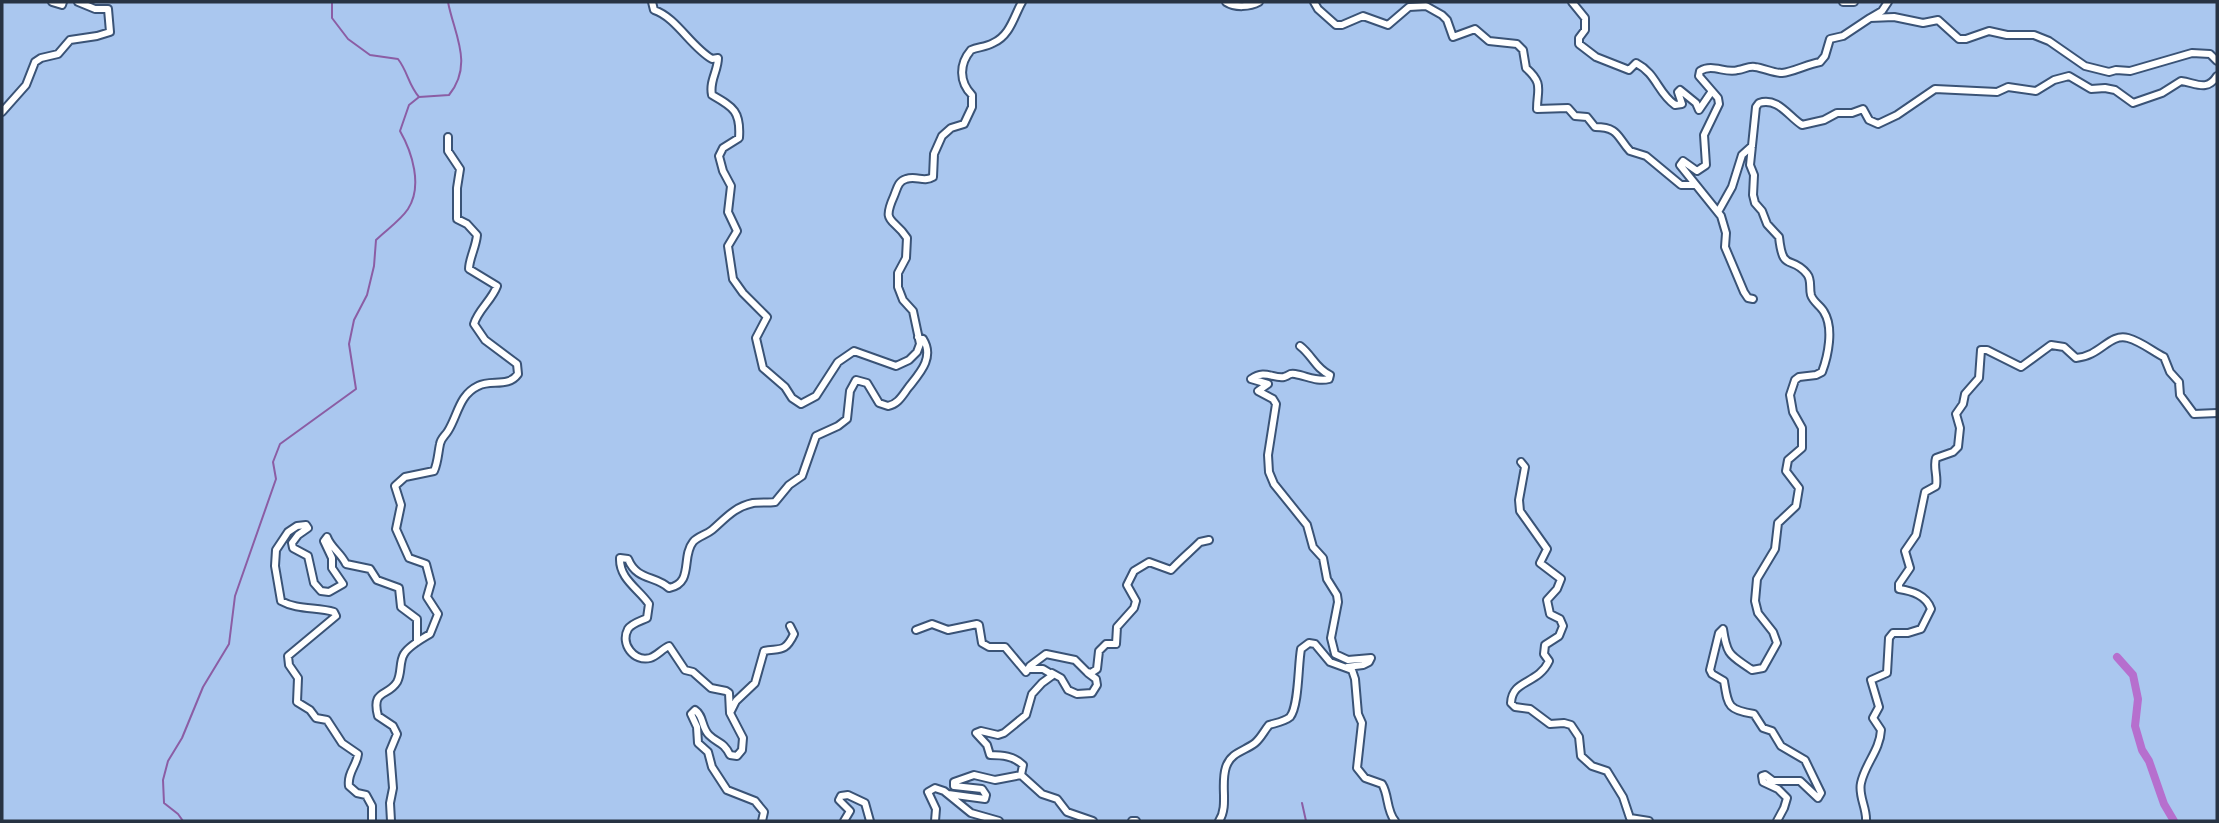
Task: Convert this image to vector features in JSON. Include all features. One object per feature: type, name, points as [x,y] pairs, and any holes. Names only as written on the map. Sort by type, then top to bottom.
[{"type":"street","points":[[52,2],[62,5],[63,2]]},
{"type":"street","points":[[2,112],[26,85],[31,68],[41,58],[58,54],[71,40],[97,37],[110,32],[108,9],[95,9],[78,2]]},
{"type":"street","points":[[652,2],[654,10],[666,15],[702,52],[712,59],[718,58],[718,68],[712,79],[712,95],[726,102],[737,113],[739,138],[723,148],[719,154],[719,160],[731,186],[728,212],[737,231],[728,246],[732,276],[743,293],[767,317],[756,338],[764,371],[801,404],[816,396],[838,362],[854,351],[861,351],[892,366],[902,365],[917,352],[920,344],[913,312],[903,300],[898,287],[898,273],[906,258],[907,238],[890,220],[889,205],[903,180],[912,178],[926,181],[933,177],[934,154],[942,136],[951,128],[964,124],[972,107],[972,94],[961,78],[964,60],[971,50],[1001,39],[1022,2]]},
{"type":"street","points":[[1226,2],[1251,6],[1259,2]]},
{"type":"street","points":[[1314,2],[1333,24],[1342,25],[1358,17],[1367,16],[1388,26],[1409,7],[1426,6],[1445,17],[1453,37],[1475,29],[1489,41],[1517,44],[1523,50],[1525,68],[1533,74],[1539,86],[1537,109],[1568,108],[1575,116],[1587,117],[1595,127],[1607,127],[1621,136],[1630,151],[1646,156],[1681,185],[1696,185]]},
{"type":"street","points":[[1572,2],[1585,18],[1586,30],[1579,38],[1579,44],[1596,57],[1629,70],[1636,63],[1644,67],[1654,77],[1660,92],[1675,105],[1682,104],[1678,92],[1680,90],[1696,103],[1699,110],[1712,91]]},
{"type":"street","points":[[1843,2],[1854,2]]},
{"type":"street","points":[[1752,299],[1748,298],[1725,247],[1726,233],[1718,212],[1681,165],[1683,161],[1697,171],[1706,165],[1704,135],[1719,104],[1699,76],[1700,71],[1706,67],[1736,71],[1751,67],[1778,73],[1821,62],[1830,38],[1843,36],[1882,11],[1888,2]]},
{"type":"street","points":[[1870,18],[1894,17],[1923,23],[1938,20],[1959,39],[1989,31],[2007,35],[2034,35],[2049,41],[2085,66],[2109,72],[2130,71],[2192,53],[2210,54],[2217,61]]},
{"type":"street","points":[[1777,821],[1787,798],[1763,782],[1762,776],[1765,775],[1773,781],[1800,781],[1818,798],[1821,793],[1818,785],[1805,760],[1781,746],[1772,731],[1763,728],[1754,714],[1739,712],[1728,703],[1724,681],[1710,670],[1719,633],[1723,629],[1733,659],[1752,670],[1763,668],[1777,643],[1773,632],[1758,613],[1755,601],[1758,579],[1775,549],[1778,523],[1796,506],[1799,488],[1786,471],[1788,460],[1802,448],[1802,428],[1793,412],[1790,395],[1799,377],[1822,372],[1829,334],[1825,313],[1811,296],[1809,276],[1786,261],[1780,249],[1779,237],[1769,228],[1754,200],[1754,175],[1750,167],[1756,107],[1762,101],[1777,104],[1802,125],[1824,120],[1837,113],[1852,113],[1863,109],[1869,120],[1878,124],[1897,115],[1935,89],[1997,92],[2013,88],[2036,91],[2054,80],[2068,76],[2091,89],[2115,90],[2133,103],[2162,93],[2181,81],[2207,86],[2212,84],[2217,76]]},
{"type":"street","points":[[391,821],[390,799],[393,788],[390,751],[397,731],[378,716],[377,699],[381,693],[395,685],[400,676],[404,654],[433,631],[438,614],[427,597],[431,583],[427,566],[424,562],[409,558],[397,532],[401,505],[395,486],[405,477],[434,471],[443,437],[448,432],[459,406],[472,390],[485,383],[513,380],[518,374],[517,364],[485,340],[474,324],[497,286],[470,269],[477,234],[457,219],[460,169],[448,151],[448,137]]},
{"type":"street","points":[[1718,212],[1732,187],[1742,155],[1752,146]]},
{"type":"street","points":[[762,821],[762,808],[755,801],[727,790],[712,767],[708,752],[698,743],[697,727],[691,715],[695,710],[700,714],[707,733],[724,744],[730,755],[737,757],[742,750],[743,738],[730,713],[729,693],[711,688],[693,672],[685,670],[671,648],[665,647],[652,657],[645,658],[638,658],[631,652],[626,641],[628,629],[647,618],[649,604],[625,577],[620,558],[625,557],[634,570],[648,579],[663,582],[669,588],[679,584],[686,573],[691,546],[701,536],[733,511],[753,503],[775,502],[789,485],[802,476],[816,436],[847,419],[850,391],[856,380],[867,383],[879,403],[888,406],[896,402],[926,362],[927,347],[923,339],[918,337]]},
{"type":"street","points":[[1866,821],[1866,808],[1860,796],[1861,784],[1880,741],[1881,730],[1873,718],[1880,707],[1871,680],[1887,673],[1889,638],[1893,633],[1921,629],[1930,609],[1929,604],[1918,594],[1899,589],[1899,584],[1910,568],[1905,551],[1916,534],[1925,492],[1936,486],[1936,458],[1954,452],[1958,447],[1960,428],[1956,414],[1963,404],[1965,394],[1979,378],[1981,350],[1987,350],[2021,367],[2051,345],[2064,347],[2076,358],[2098,352],[2114,338],[2127,338],[2164,356],[2169,372],[2179,382],[2179,396],[2194,414],[2217,413]]},
{"type":"street","points":[[1219,821],[1223,813],[1223,786],[1229,761],[1238,752],[1258,741],[1269,725],[1283,721],[1291,715],[1296,699],[1301,649],[1309,643],[1315,644],[1330,662],[1347,667],[1363,665],[1371,658],[1348,660],[1335,654],[1331,638],[1337,595],[1327,579],[1322,554],[1313,547],[1307,525],[1271,478],[1268,463],[1276,404],[1273,399],[1258,391],[1268,384],[1251,380],[1273,374],[1282,378],[1298,374],[1308,379],[1329,379],[1330,375],[1315,364],[1311,355],[1300,346]]},
{"type":"street","points":[[1521,462],[1525,467],[1519,500],[1520,511],[1547,549],[1540,563],[1561,579],[1558,589],[1547,600],[1547,605],[1550,614],[1560,619],[1563,626],[1559,636],[1545,645],[1545,658],[1549,661],[1544,669],[1537,677],[1511,692],[1511,703],[1515,707],[1530,709],[1550,724],[1571,725],[1578,737],[1581,756],[1592,766],[1607,771],[1623,797],[1629,818],[1649,821]]},
{"type":"street","points":[[372,821],[372,806],[366,795],[357,793],[349,786],[348,777],[358,754],[342,743],[327,720],[316,718],[310,710],[297,702],[298,678],[289,665],[288,656],[336,616],[327,609],[309,609],[281,601],[275,554],[288,531],[306,525],[308,528],[292,543],[293,548],[308,556],[314,583],[321,591],[329,592],[343,584],[332,568],[332,558],[324,541],[327,537],[332,548],[342,555],[345,564],[370,569],[379,581],[399,588],[401,607],[417,619],[417,642]]},
{"type":"street","points":[[1087,672],[1091,673],[1097,669],[1098,658],[1104,645],[1116,644],[1117,626],[1134,608],[1136,601],[1127,585],[1133,571],[1149,562],[1171,570],[1200,542],[1209,540]]},
{"type":"street","points":[[916,630],[932,624],[948,630],[979,625],[982,643],[989,647],[1005,647],[1016,658],[1022,670],[1026,672],[1028,669],[1046,654],[1075,660],[1096,679],[1097,685],[1092,693],[1068,691],[1060,678],[1052,673],[1043,669],[1028,669]]},
{"type":"street","points":[[730,713],[736,701],[755,683],[764,651],[779,651],[790,643],[794,634],[790,626]]},
{"type":"street","points":[[1347,667],[1354,674],[1358,714],[1362,723],[1357,768],[1365,778],[1382,784],[1395,821]]},
{"type":"street","points":[[1021,775],[1021,762],[1006,756],[990,755],[987,745],[976,733],[1004,733],[1026,715],[1032,694],[1053,676],[1052,673]]},
{"type":"street","points":[[948,794],[985,799],[986,795],[982,789],[954,786],[954,782],[974,775],[995,780],[1021,775]]},
{"type":"street","points":[[1021,775],[1042,794],[1059,800],[1067,812],[1093,821]]},
{"type":"street","points":[[935,821],[936,808],[928,792],[935,788],[948,794],[966,810],[999,821]]},
{"type":"street","points":[[844,821],[850,811],[839,800],[841,796],[848,795],[865,803],[870,821]]},
{"type":"waterway","points":[[183,821],[164,803],[163,780],[168,761],[182,738],[203,687],[229,644],[235,596],[276,479],[273,462],[280,444],[356,389],[349,344],[354,320],[367,295],[374,266],[376,240],[405,213],[415,190],[412,159],[400,131],[409,105],[419,97],[398,59],[370,55],[348,39],[332,18],[332,2]]},
{"type":"waterway","points":[[419,97],[449,95],[460,72],[460,49],[448,2]]},
{"type":"waterway","points":[[2117,657],[2133,675],[2138,699],[2135,726],[2164,804],[2174,821]]},
{"type":"waterway","points":[[1302,803],[1306,821]]}]
